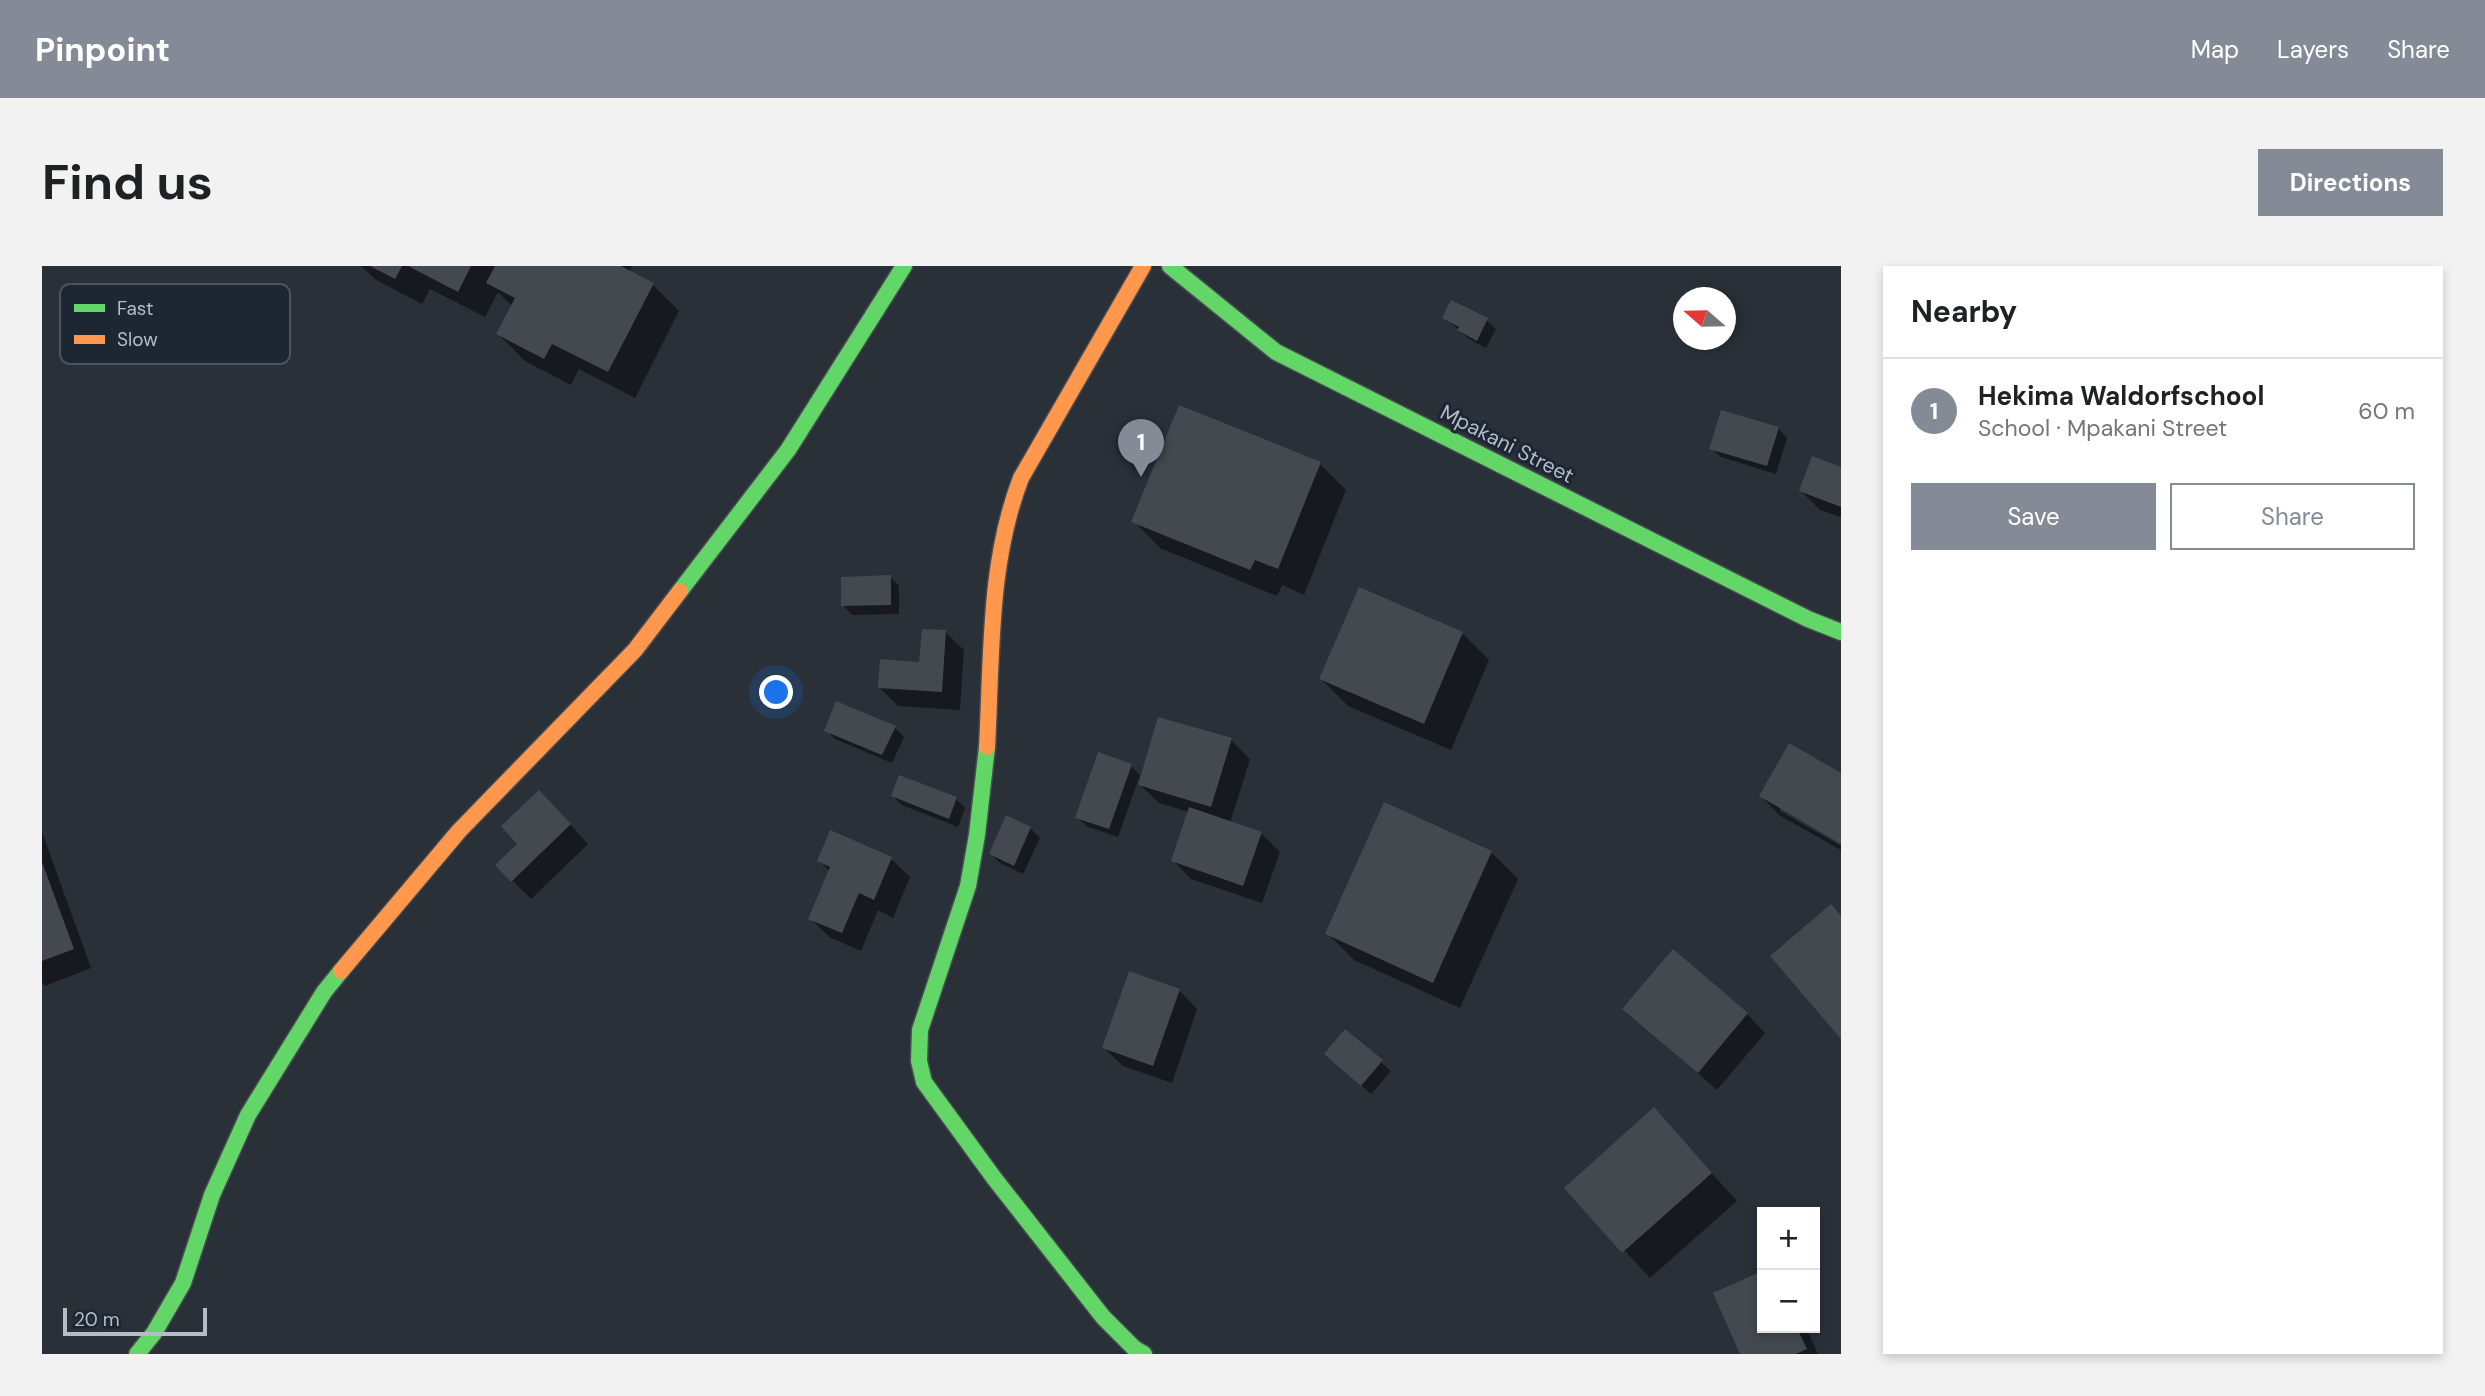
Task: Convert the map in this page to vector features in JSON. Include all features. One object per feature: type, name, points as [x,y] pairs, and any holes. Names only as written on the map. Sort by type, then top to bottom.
[{"type":"street","points":[[137,1354],[154,1333],[183,1283],[212,1195],[247,1115],[324,992],[459,831],[635,650],[788,450],[904,266]]},
{"type":"street","points":[[1143,266],[1021,478],[1009,509],[996,573],[987,751],[977,835],[968,886],[920,1030],[919,1061],[924,1082],[993,1178],[1103,1317],[1134,1348],[1144,1354]]},
{"type":"street","name":"Mpakani Street","points":[[1170,266],[1276,352],[1808,619],[1841,632]]},
{"type":"building","points":[[370,266],[402,266],[395,279]]},
{"type":"building","points":[[408,266],[471,266],[458,292]]},
{"type":"building","points":[[495,266],[621,266],[654,283],[608,372],[552,344],[544,359],[496,334],[515,298],[486,283]]},
{"type":"building","points":[[1451,300],[1488,318],[1477,341],[1442,318]]},
{"type":"building","points":[[1179,405],[1321,462],[1278,569],[1255,560],[1250,570],[1131,522]]},
{"type":"building","points":[[1721,410],[1779,427],[1767,466],[1709,449]]},
{"type":"building","points":[[1812,456],[1841,467],[1841,507],[1799,491]]},
{"type":"building","points":[[891,575],[891,605],[841,606],[841,577]]},
{"type":"building","points":[[1359,587],[1463,632],[1424,724],[1319,679]]},
{"type":"building","points":[[922,629],[946,630],[942,692],[878,688],[880,659],[919,662]]},
{"type":"building","points":[[836,701],[896,726],[882,755],[824,731]]},
{"type":"building","points":[[1158,717],[1232,738],[1211,807],[1138,785]]},
{"type":"building","points":[[1789,743],[1841,773],[1841,844],[1759,796]]},
{"type":"building","points":[[1098,752],[1132,764],[1109,829],[1075,818]]},
{"type":"building","points":[[899,775],[957,797],[949,819],[891,796]]},
{"type":"building","points":[[539,790],[571,824],[511,882],[495,865],[517,844],[501,826]]},
{"type":"building","points":[[1384,802],[1492,851],[1433,983],[1325,934]]},
{"type":"building","points":[[1189,807],[1262,832],[1243,886],[1171,861]]},
{"type":"building","points":[[1006,815],[1031,827],[1014,866],[989,854]]},
{"type":"building","points":[[830,830],[892,857],[874,900],[859,893],[842,933],[808,919],[830,867],[817,861]]},
{"type":"building","points":[[42,862],[74,949],[42,961]]},
{"type":"building","points":[[1831,904],[1841,916],[1841,1039],[1770,956]]},
{"type":"building","points":[[1673,949],[1748,1013],[1698,1073],[1622,1009]]},
{"type":"building","points":[[1129,971],[1180,989],[1153,1066],[1102,1048]]},
{"type":"building","points":[[1345,1029],[1383,1060],[1361,1086],[1324,1054]]},
{"type":"building","points":[[1654,1107],[1712,1173],[1622,1253],[1564,1188]]},
{"type":"building","points":[[1757,1273],[1757,1333],[1799,1333],[1807,1349],[1796,1354],[1740,1354],[1713,1293]]},
{"type":"traffic: fast","points":[[680,591],[788,450],[904,266]]},
{"type":"traffic: fast","points":[[1170,266],[1276,352],[1808,619],[1841,632]]},
{"type":"traffic: fast","points":[[987,747],[968,886],[920,1030],[919,1061],[924,1082],[994,1178],[1103,1317],[1134,1348],[1144,1354]]},
{"type":"traffic: fast","points":[[137,1354],[154,1333],[183,1283],[212,1195],[248,1115],[324,992],[341,971]]},
{"type":"traffic: slow","points":[[987,747],[993,611],[1002,543],[1010,510],[1021,478],[1143,266]]},
{"type":"traffic: slow","points":[[341,971],[459,831],[635,650],[680,591]]},
{"type":"place","name":"Hekima Waldorfschool","points":[[1141,477]]}]
